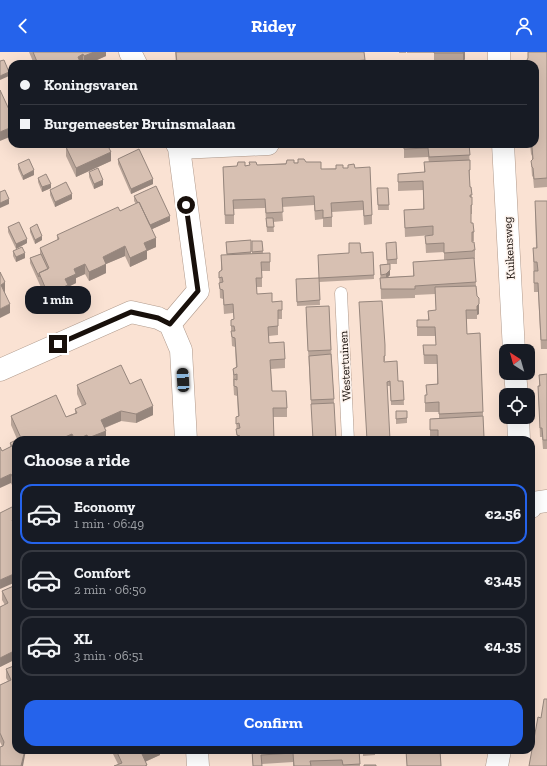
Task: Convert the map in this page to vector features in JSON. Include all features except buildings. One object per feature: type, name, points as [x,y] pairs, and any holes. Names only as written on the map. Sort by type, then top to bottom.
[{"type":"street","points":[[170,324],[198,291],[178,148]]},
{"type":"street","name":"Kuikensweg","points":[[504,148],[514,344]]},
{"type":"street","points":[[0,370],[131,312],[158,318],[170,324],[181,350],[186,436]]},
{"type":"street","points":[[518,424],[519,436]]},
{"type":"street","points":[[197,754],[198,766]]},
{"type":"street","points":[[497,766],[499,754]]},
{"type":"lane","name":"Westertuinen","points":[[341,293],[348,436]]},
{"type":"route","points":[[58,344],[131,312],[158,318],[170,324],[198,291],[186,205]]}]
